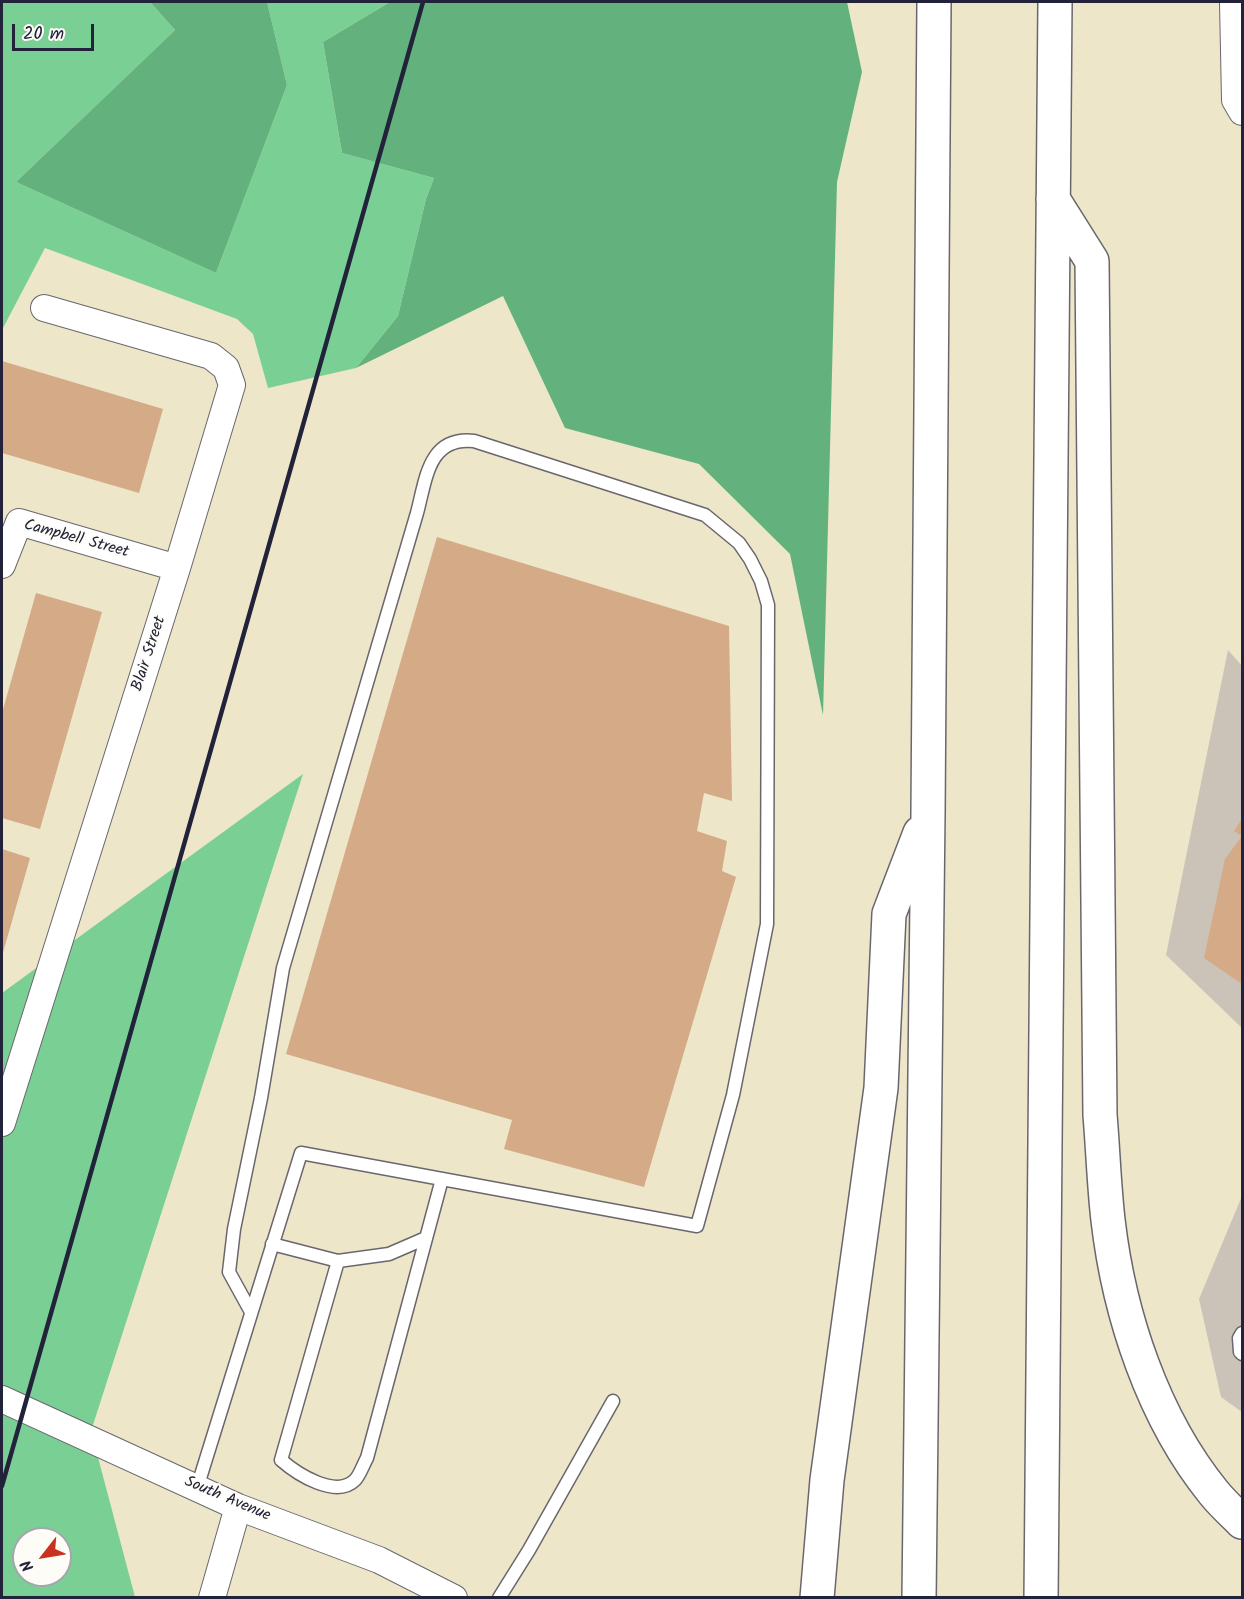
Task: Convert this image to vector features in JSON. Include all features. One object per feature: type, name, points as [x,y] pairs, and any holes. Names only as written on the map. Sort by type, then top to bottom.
[{"type":"highway","points":[[919,1598],[934,2]]},
{"type":"highway","points":[[1041,1598],[1055,2]]},
{"type":"highway","points":[[1053,199],[1092,261],[1100,1115],[1108,1219],[1117,1275],[1133,1340],[1159,1403],[1188,1456],[1214,1493],[1242,1522]]},
{"type":"highway","points":[[817,1598],[827,1480],[881,1088],[889,914],[928,813]]},
{"type":"street","points":[[1233,2],[1235,100],[1242,112]]},
{"type":"street","name":"Blair Street","points":[[2,1123],[177,568],[232,385],[226,368],[212,356],[44,308]]},
{"type":"street","name":"Campbell Street","points":[[2,565],[19,522],[177,568]]},
{"type":"street","name":"South Avenue","points":[[2,1399],[24,1407],[238,1507],[379,1560],[454,1598]]},
{"type":"street","points":[[212,1598],[238,1507]]},
{"type":"lane","points":[[197,1488],[301,1153],[697,1226],[733,1095],[767,924],[768,605],[761,581],[739,543],[705,515],[474,441],[449,442],[437,452],[430,464],[283,968],[261,1098],[234,1229],[229,1272],[251,1312]]},
{"type":"lane","points":[[338,1262],[281,1460],[295,1472],[320,1484],[339,1487],[355,1481],[367,1458],[442,1179]]},
{"type":"lane","points":[[272,1244],[338,1262],[389,1254],[426,1238]]},
{"type":"lane","points":[[1242,1333],[1239,1338],[1242,1354]]},
{"type":"lane","points":[[500,1598],[613,1401]]},
{"type":"shaded area","points":[[1228,650],[1242,666],[1242,1028],[1166,955]]},
{"type":"shaded area","points":[[1242,1196],[1242,1412],[1221,1397],[1199,1299]]},
{"type":"green space","points":[[2,2],[150,2],[175,30],[16,182],[216,273],[287,85],[267,2],[390,2],[323,42],[342,153],[434,178],[426,199],[398,316],[356,368],[268,388],[253,334],[237,319],[45,248],[2,330]]},
{"type":"green space","points":[[150,2],[267,2],[287,85],[216,273],[16,182],[175,30]]},
{"type":"green space","points":[[390,2],[847,2],[862,72],[837,182],[823,715],[790,554],[699,464],[565,428],[503,296],[356,368],[398,316],[426,199],[434,178],[342,153],[323,42]]},
{"type":"green space","points":[[303,774],[91,1431],[135,1597],[2,1597],[2,993]]},
{"type":"building","points":[[2,361],[163,409],[139,493],[2,453]]},
{"type":"building","points":[[437,537],[729,626],[732,801],[704,793],[697,831],[727,841],[722,871],[736,877],[644,1187],[504,1149],[512,1120],[286,1054]]},
{"type":"building","points":[[36,593],[102,612],[40,829],[2,818],[2,713]]},
{"type":"building","points":[[1242,819],[1242,836],[1234,831]]},
{"type":"building","points":[[1242,836],[1242,984],[1204,958],[1225,859]]},
{"type":"building","points":[[2,849],[30,858],[2,956]]},
{"type":"railway","points":[[2,1486],[423,2]]}]
